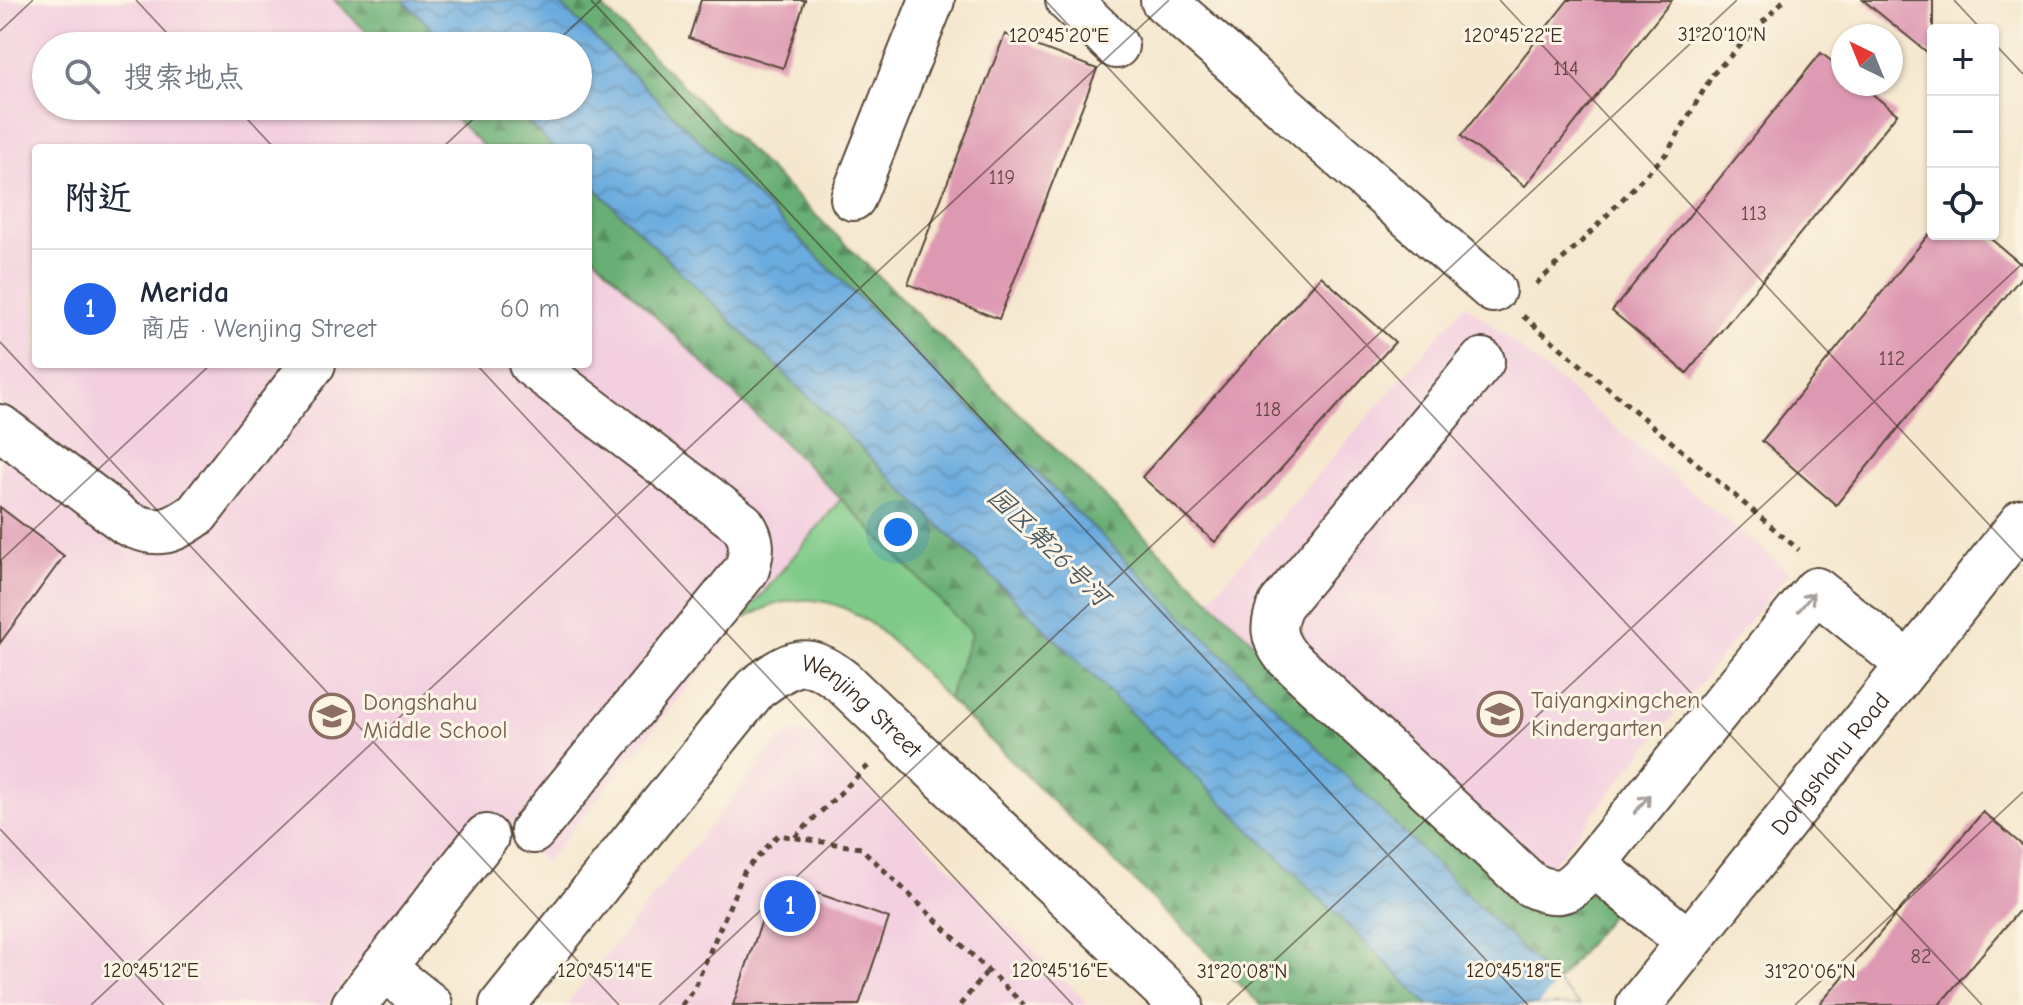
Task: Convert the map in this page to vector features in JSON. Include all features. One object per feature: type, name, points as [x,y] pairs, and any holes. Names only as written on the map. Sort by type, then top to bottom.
[{"type":"street","points":[[853,198],[932,0]]},
{"type":"street","points":[[1068,0],[1116,46]]},
{"type":"street","points":[[1163,0],[1502,298]]},
{"type":"street","points":[[1482,361],[1281,604],[1275,617],[1273,635],[1286,656],[1530,884],[1547,893],[1563,891],[1579,880],[1816,590],[1909,665]]},
{"type":"street","points":[[0,427],[127,523],[161,533],[181,526],[197,514],[310,368]]},
{"type":"street","points":[[533,831],[747,569],[752,552],[751,536],[742,524],[536,368]]},
{"type":"street","name":"Dongshahu Road","points":[[1639,1005],[2023,521]]},
{"type":"street","name":"Wenjing Street","points":[[502,1005],[755,689],[785,667],[802,661],[826,668],[842,681],[1178,1004]]},
{"type":"street","points":[[354,1005],[486,837]]},
{"type":"street","points":[[1593,864],[1689,942]]},
{"type":"street","points":[[383,968],[430,1005]]},
{"type":"path","points":[[1784,0],[1713,74],[1667,153],[1582,241],[1502,298],[1804,554]]},
{"type":"path","points":[[794,838],[872,762]]},
{"type":"path","points":[[681,1005],[693,991],[744,872],[778,835],[861,848],[1024,1005]]},
{"type":"path","points":[[960,1005],[988,970]]},
{"type":"shaded area","name":"Dongshahu Middle School","points":[[0,0],[334,0],[367,32],[32,32],[32,120],[456,120],[481,144],[32,144],[32,368],[592,368],[592,254],[841,499],[546,862],[483,811],[326,1005],[0,1005]]},
{"type":"shaded area","name":"Taiyangxingchen Kindergarten","points":[[1466,304],[1789,572],[1521,903],[1209,600]]},
{"type":"shaded area","points":[[795,732],[814,734],[823,741],[1089,1005],[566,1005],[779,740]]},
{"type":"green space","points":[[334,0],[403,0],[436,32],[367,32]]},
{"type":"green space","points":[[556,0],[595,0],[1521,903],[1594,893],[1615,910],[1556,983],[592,35],[592,32]]},
{"type":"green space","points":[[456,120],[525,120],[550,144],[481,144]]},
{"type":"green space","points":[[592,185],[1429,1005],[1261,1005],[948,699],[972,633],[592,254]]},
{"type":"green space","points":[[841,499],[972,633],[948,699],[875,627],[831,603],[807,600],[781,603],[741,620]]},
{"type":"water","points":[[403,0],[556,0],[589,32],[436,32]]},
{"type":"water","name":"园区第26号河","points":[[592,35],[1579,1005],[1429,1005],[592,185],[592,144],[550,144],[525,120],[592,120]]},
{"type":"pier","points":[[1556,983],[1571,997],[1579,1005],[1538,1005]]},
{"type":"building","points":[[701,0],[805,0],[783,68],[689,38]]},
{"type":"building","points":[[1568,0],[1672,0],[1525,186],[1461,136]]},
{"type":"building","points":[[1863,0],[1933,0],[1933,24],[1927,24],[1927,52],[1903,33],[1903,24],[1892,24]]},
{"type":"building","points":[[1005,34],[1097,69],[999,319],[908,284]]},
{"type":"building","points":[[1821,53],[1831,61],[1831,96],[1875,96],[1897,114],[1687,373],[1612,311]]},
{"type":"building","points":[[1927,236],[1927,240],[1992,240],[2023,266],[2023,275],[1836,505],[1762,441]]},
{"type":"building","points":[[1321,276],[1395,342],[1215,542],[1142,477]]},
{"type":"building","points":[[0,507],[64,556],[0,643]]},
{"type":"building","points":[[1983,812],[2023,846],[2023,906],[1939,1005],[1819,1005]]},
{"type":"building","points":[[776,879],[889,918],[859,1005],[733,1005]]},
{"type":"place","name":"Taiyangxingchen Kindergarten","points":[[1500,714]]},
{"type":"place","name":"Dongshahu Middle School","points":[[332,716]]},
{"type":"place","name":"Merida","points":[[790,906]]}]
